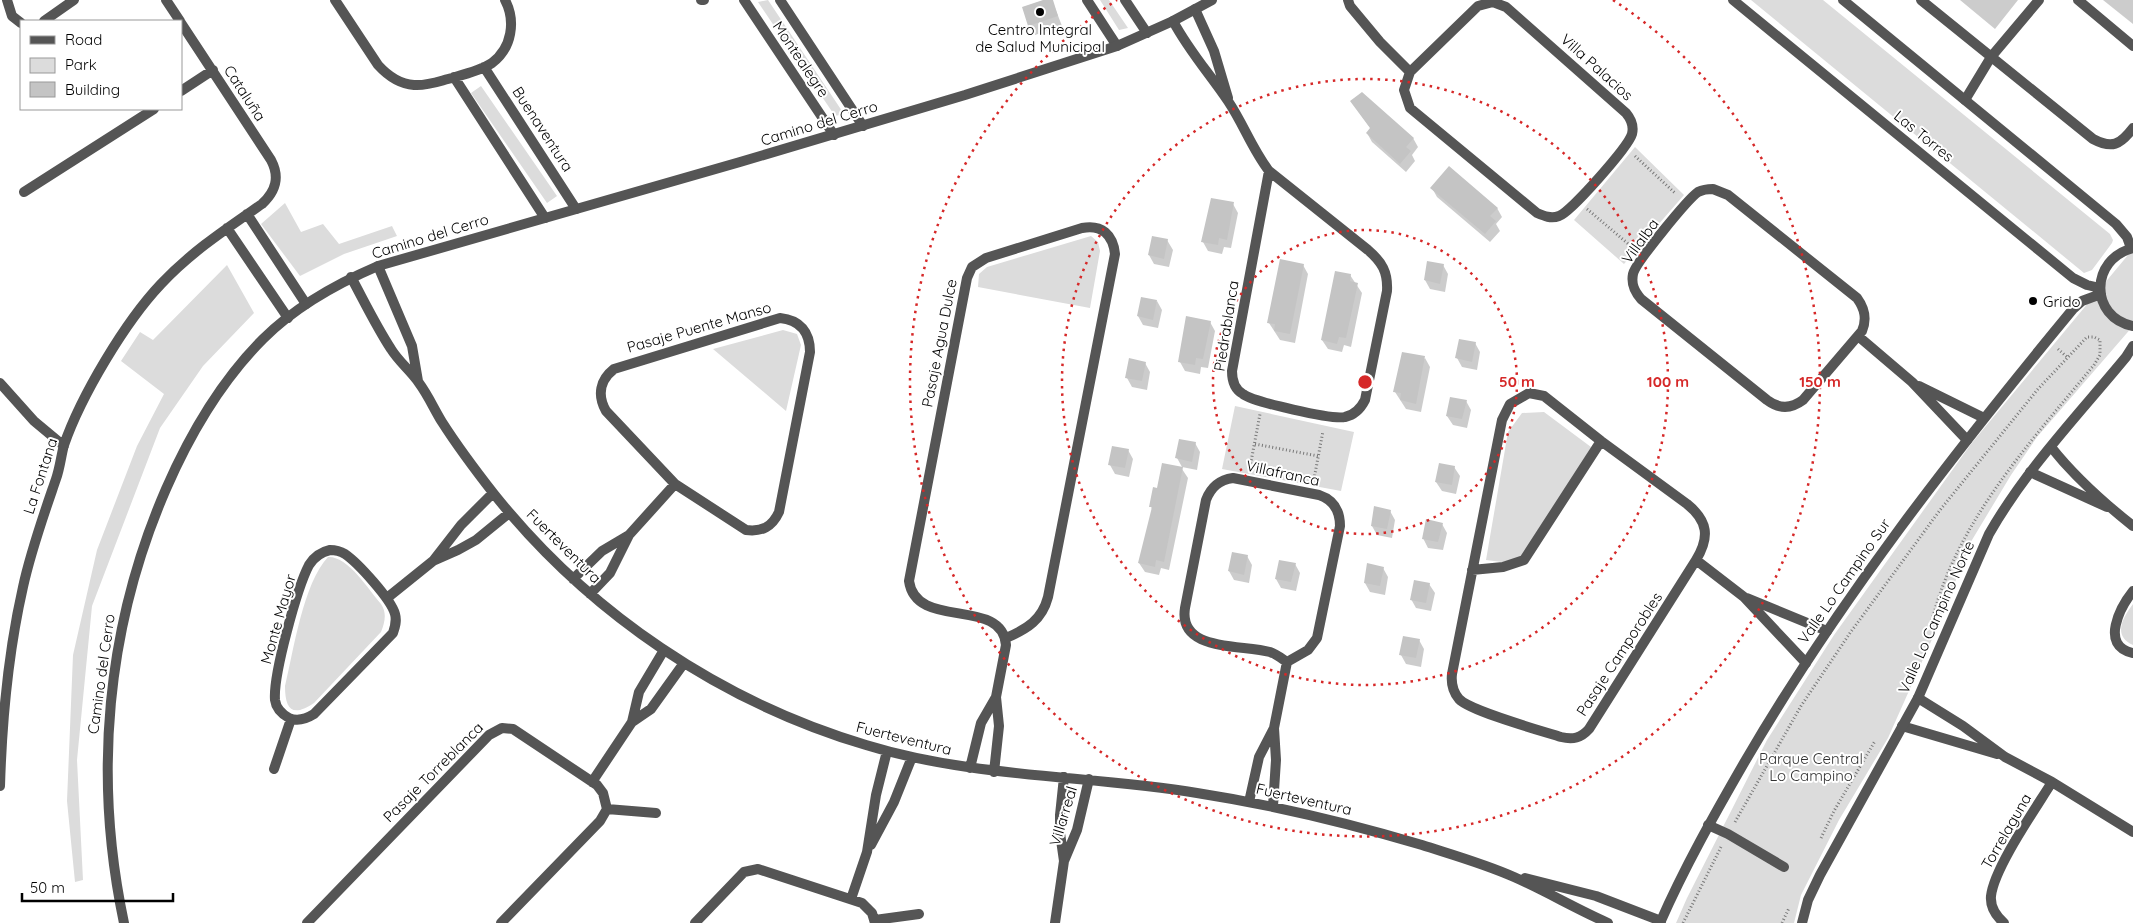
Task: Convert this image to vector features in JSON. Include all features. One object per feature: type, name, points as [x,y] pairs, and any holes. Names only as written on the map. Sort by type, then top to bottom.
[{"type":"street","points":[[7,0],[12,16],[20,22]]},
{"type":"street","points":[[45,20],[74,0]]},
{"type":"street","name":"Cataluña","points":[[166,0],[180,20]]},
{"type":"street","points":[[335,0],[378,65],[394,79],[414,85],[423,85],[484,67],[499,56],[509,39],[511,18],[505,0]]},
{"type":"street","name":"Montealegre","points":[[744,0],[834,135]]},
{"type":"street","name":"Montealegre","points":[[780,0],[863,126]]},
{"type":"street","points":[[1087,0],[1117,46]]},
{"type":"street","points":[[1125,0],[1147,33]]},
{"type":"street","name":"Camino del Cerro","points":[[124,923],[110,832],[107,751],[117,648],[134,574],[160,502],[199,423],[229,377],[264,338],[306,304],[351,277],[378,266],[834,135],[974,92],[1117,46],[1173,21],[1212,0]]},
{"type":"street","points":[[1340,0],[1349,3],[1380,42],[1410,72]]},
{"type":"street","name":"Las Torres","points":[[1733,0],[2073,278],[2100,291]]},
{"type":"street","points":[[1921,0],[2093,139],[2103,144],[2114,145],[2125,139],[2133,128]]},
{"type":"street","points":[[1965,100],[1991,57],[2039,0]]},
{"type":"street","points":[[2078,0],[2133,46]]},
{"type":"street","points":[[1848,1],[2116,224],[2127,237],[2132,248],[2115,256],[2108,262],[2101,279],[2100,291],[2103,302],[2113,316],[2133,326]]},
{"type":"street","name":"Villa Palacios","points":[[1485,3],[1500,4],[1506,6],[1626,113],[1630,118],[1633,129],[1626,146],[1577,201],[1560,216],[1548,218],[1537,213],[1410,108],[1404,90],[1410,72],[1478,6],[1485,3]]},
{"type":"street","name":"Piedrablanca","points":[[1195,9],[1219,66],[1228,102]]},
{"type":"street","name":"Piedrablanca","points":[[1173,21],[1187,46],[1228,102],[1268,171],[1375,256],[1387,274],[1387,291],[1365,400],[1362,406],[1352,414],[1338,418],[1262,402],[1243,395],[1232,376],[1268,171]]},
{"type":"street","name":"Cataluña","points":[[182,24],[271,160],[276,173],[276,182]]},
{"type":"street","name":"Buenaventura","points":[[484,67],[576,208]]},
{"type":"street","points":[[182,90],[213,70]]},
{"type":"street","points":[[454,77],[545,218]]},
{"type":"street","points":[[24,192],[152,110]]},
{"type":"street","name":"La Fontana","points":[[0,786],[6,689],[16,621],[32,550],[57,476],[64,446],[94,382],[132,321],[160,286],[186,259],[268,198],[276,182]]},
{"type":"street","name":"Villalba","points":[[1721,190],[1857,298],[1865,316],[1864,325],[1858,336],[1803,400],[1792,406],[1778,406],[1767,400],[1641,299],[1634,288],[1633,275],[1635,268],[1643,257],[1698,192],[1721,190]]},
{"type":"street","points":[[247,214],[306,304]]},
{"type":"street","name":"Pasaje Agua Dulce","points":[[1095,227],[1106,232],[1111,238],[1114,254],[1048,597],[1045,607],[1036,621],[1020,632],[1006,638],[1003,632],[990,621],[922,604],[912,593],[909,581],[967,278],[972,267],[986,258],[1082,228],[1095,227]]},
{"type":"street","points":[[226,228],[288,318]]},
{"type":"street","name":"Fuerteventura","points":[[378,266],[412,346],[418,381]]},
{"type":"street","name":"Fuerteventura","points":[[351,277],[392,352],[418,381],[440,420],[492,493],[509,513],[572,579],[590,594],[664,650],[720,684],[795,720],[887,751],[912,757],[994,772],[1143,785],[1249,802],[1389,835],[1452,854],[1514,877],[1608,923]]},
{"type":"street","name":"Valle Lo Campino Sur","points":[[1661,922],[1708,825],[1760,736],[1827,630],[1897,531],[1984,418],[2073,309],[2100,291]]},
{"type":"street","name":"Pasaje Puente Manso","points":[[788,319],[802,327],[810,343],[810,352],[779,512],[776,519],[764,529],[746,530],[675,484],[606,410],[600,398],[604,378],[620,366],[772,320],[788,319]]},
{"type":"street","points":[[1858,336],[1912,382],[1967,440]]},
{"type":"street","name":"Valle Lo Campino Norte","points":[[1802,923],[1808,900],[1820,875],[1918,698],[1990,534],[2030,472],[2126,357],[2133,346]]},
{"type":"street","points":[[1912,382],[1984,418]]},
{"type":"street","points":[[0,383],[34,422],[64,446]]},
{"type":"street","name":"Pasaje Camporobles","points":[[1529,393],[1540,394],[1601,441],[1694,510],[1704,525],[1706,534],[1705,543],[1696,560],[1589,729],[1584,734],[1572,739],[1474,709],[1460,700],[1455,693],[1452,687],[1452,674],[1502,420],[1510,404],[1523,395],[1529,393]]},
{"type":"street","points":[[1472,570],[1503,566],[1524,560],[1601,441]]},
{"type":"street","points":[[2051,447],[2113,510],[2133,526]]},
{"type":"street","points":[[2030,472],[2113,510]]},
{"type":"street","name":"Villafranca","points":[[1226,479],[1248,481],[1326,497],[1339,513],[1340,526],[1317,638],[1308,650],[1287,662],[1269,652],[1200,640],[1188,630],[1185,623],[1185,608],[1209,493],[1213,487],[1226,479]]},
{"type":"street","points":[[590,594],[610,573],[629,535],[675,484]]},
{"type":"street","points":[[387,598],[432,561],[452,535],[492,493]]},
{"type":"street","points":[[432,561],[476,540],[509,513]]},
{"type":"street","points":[[572,579],[602,551],[629,535]]},
{"type":"street","name":"Monte Mayor","points":[[336,550],[343,553],[387,598],[395,615],[395,627],[392,633],[314,714],[303,720],[291,718],[278,708],[276,683],[294,607],[313,559],[324,551],[336,550]]},
{"type":"street","points":[[1696,560],[1744,597],[1806,663]]},
{"type":"street","points":[[2133,590],[2118,615],[2115,631],[2116,638],[2124,649],[2133,653]]},
{"type":"street","points":[[1744,597],[1827,630]]},
{"type":"street","points":[[994,772],[999,726],[996,697],[1006,638]]},
{"type":"street","points":[[592,782],[632,722],[639,692],[664,650]]},
{"type":"street","points":[[1272,806],[1276,760],[1274,728],[1287,662]]},
{"type":"street","points":[[632,722],[651,709],[684,663]]},
{"type":"street","points":[[970,768],[981,723],[996,697]]},
{"type":"street","points":[[1918,698],[1964,726],[2005,757],[2052,782],[2133,832]]},
{"type":"street","points":[[274,768],[291,718]]},
{"type":"street","points":[[1902,726],[2005,757]]},
{"type":"street","name":"Pasaje Torreblanca","points":[[307,923],[494,730],[507,727],[518,731],[542,750],[592,782],[603,793],[607,809]]},
{"type":"street","points":[[1249,802],[1259,757],[1274,728]]},
{"type":"street","points":[[867,852],[876,796],[887,751]]},
{"type":"street","points":[[851,899],[867,852],[894,802],[912,757]]},
{"type":"street","name":"Villarreal","points":[[1064,777],[1060,815],[1060,833],[1064,861]]},
{"type":"street","name":"Villarreal","points":[[1055,923],[1064,861],[1077,830],[1089,779]]},
{"type":"street","name":"Torrelaguna","points":[[2004,923],[1995,914],[1990,898],[1994,882],[2052,782]]},
{"type":"street","points":[[501,923],[600,821],[607,809],[656,813]]},
{"type":"street","points":[[1708,825],[1728,834],[1784,867]]},
{"type":"street","points":[[695,923],[739,877],[751,870],[766,871],[851,899],[867,906],[875,921],[919,914]]},
{"type":"street","name":"Fuerteventura","points":[[1514,877],[1543,882],[1596,896],[1661,922]]},
{"type":"path","points":[[1626,146],[1687,205]]},
{"type":"path","points":[[1577,201],[1643,257]]},
{"type":"path","points":[[1684,923],[1728,834],[1801,706],[1850,633],[1940,510],[2067,356]]},
{"type":"path","points":[[1248,481],[1262,402]]},
{"type":"path","points":[[1311,493],[1326,415]]},
{"type":"path","points":[[1255,444],[1318,456]]},
{"type":"green space","points":[[768,0],[844,114],[835,116],[758,2]]},
{"type":"green space","points":[[1100,0],[1109,0],[1128,28],[1119,30]]},
{"type":"green space","points":[[1751,0],[1823,0],[2110,234],[2113,240],[2112,243],[2092,270],[2084,273]]},
{"type":"green space","points":[[481,86],[557,196],[547,203],[471,93]]},
{"type":"green space","points":[[1635,147],[1684,195],[1624,264],[1574,220]]},
{"type":"green space","points":[[285,203],[301,232],[323,224],[339,244],[392,226],[397,236],[344,254],[300,276],[261,224]]},
{"type":"green space","points":[[1091,236],[1098,242],[1100,251],[1090,308],[978,287],[979,274],[987,267]]},
{"type":"green space","name":"Parque Central Lo Campino","points":[[2133,249],[2133,326],[2037,437],[2011,475],[1972,540],[1933,637],[1888,738],[1839,820],[1801,895],[1794,923],[1676,923],[1767,740],[1834,635],[1971,444]]},
{"type":"green space","points":[[227,265],[254,313],[203,366],[160,428],[92,606],[77,760],[83,880],[75,882],[67,801],[73,655],[97,550],[137,446],[164,394],[121,361],[140,332],[153,340]]},
{"type":"green space","points":[[783,330],[797,334],[801,345],[786,411],[713,349]]},
{"type":"green space","points":[[1235,406],[1354,432],[1341,491],[1222,469]]},
{"type":"green space","points":[[1544,412],[1591,447],[1525,558],[1510,563],[1486,560],[1508,432],[1522,413]]},
{"type":"green space","points":[[328,557],[343,562],[357,574],[381,604],[385,614],[384,621],[381,632],[314,703],[306,708],[295,710],[291,709],[288,705],[285,686],[300,618],[306,600],[319,569]]},
{"type":"green space","points":[[2133,604],[2133,645],[2123,637],[2121,626]]},
{"type":"building","name":"Centro Integral de Salud Municipal","points":[[1043,0],[1053,0],[1058,16],[1028,26],[1022,7]]},
{"type":"building","points":[[1362,92],[1414,138],[1406,147],[1411,151],[1400,164],[1366,133],[1370,128],[1350,101]]},
{"type":"building","points":[[1449,166],[1498,208],[1490,216],[1496,221],[1485,234],[1430,188]]},
{"type":"building","points":[[1211,198],[1234,202],[1227,240],[1219,238],[1218,245],[1201,242]]},
{"type":"building","points":[[1152,236],[1168,239],[1164,259],[1148,255]]},
{"type":"building","points":[[1280,259],[1304,264],[1290,334],[1274,331],[1275,324],[1267,323]]},
{"type":"building","points":[[1427,261],[1444,264],[1440,284],[1424,280]]},
{"type":"building","points":[[1335,271],[1351,274],[1350,281],[1358,283],[1346,338],[1339,337],[1337,344],[1321,340]]},
{"type":"building","points":[[1141,297],[1157,300],[1153,320],[1137,316]]},
{"type":"building","points":[[1186,316],[1211,321],[1203,359],[1196,358],[1195,365],[1178,362]]},
{"type":"building","points":[[1459,339],[1476,342],[1472,362],[1455,358]]},
{"type":"building","points":[[1402,352],[1425,356],[1416,404],[1400,400],[1401,393],[1393,392]]},
{"type":"building","points":[[1129,358],[1146,362],[1142,381],[1125,378]]},
{"type":"building","points":[[1450,397],[1467,400],[1462,419],[1446,416]]},
{"type":"building","points":[[1179,439],[1196,442],[1192,462],[1175,458]]},
{"type":"building","points":[[1112,446],[1129,449],[1125,468],[1108,465]]},
{"type":"building","points":[[1162,463],[1183,467],[1164,562],[1156,560],[1155,567],[1138,563],[1152,507],[1149,507],[1153,487],[1157,488]]},
{"type":"building","points":[[1439,463],[1455,466],[1452,485],[1435,482]]},
{"type":"building","points":[[1374,506],[1391,510],[1387,529],[1371,526]]},
{"type":"building","points":[[1426,519],[1443,523],[1438,542],[1422,539]]},
{"type":"building","points":[[1232,552],[1248,555],[1244,575],[1228,571]]},
{"type":"building","points":[[1279,560],[1296,563],[1291,582],[1275,579]]},
{"type":"building","points":[[1367,563],[1384,567],[1380,586],[1364,583]]},
{"type":"building","points":[[1414,580],[1430,583],[1426,603],[1410,600]]},
{"type":"building","points":[[1403,636],[1420,639],[1416,658],[1399,655]]},
{"type":"place","name":"Centro Integral de Salud Municipal","points":[[1040,12]]},
{"type":"place","name":"Grido","points":[[2033,301]]}]
